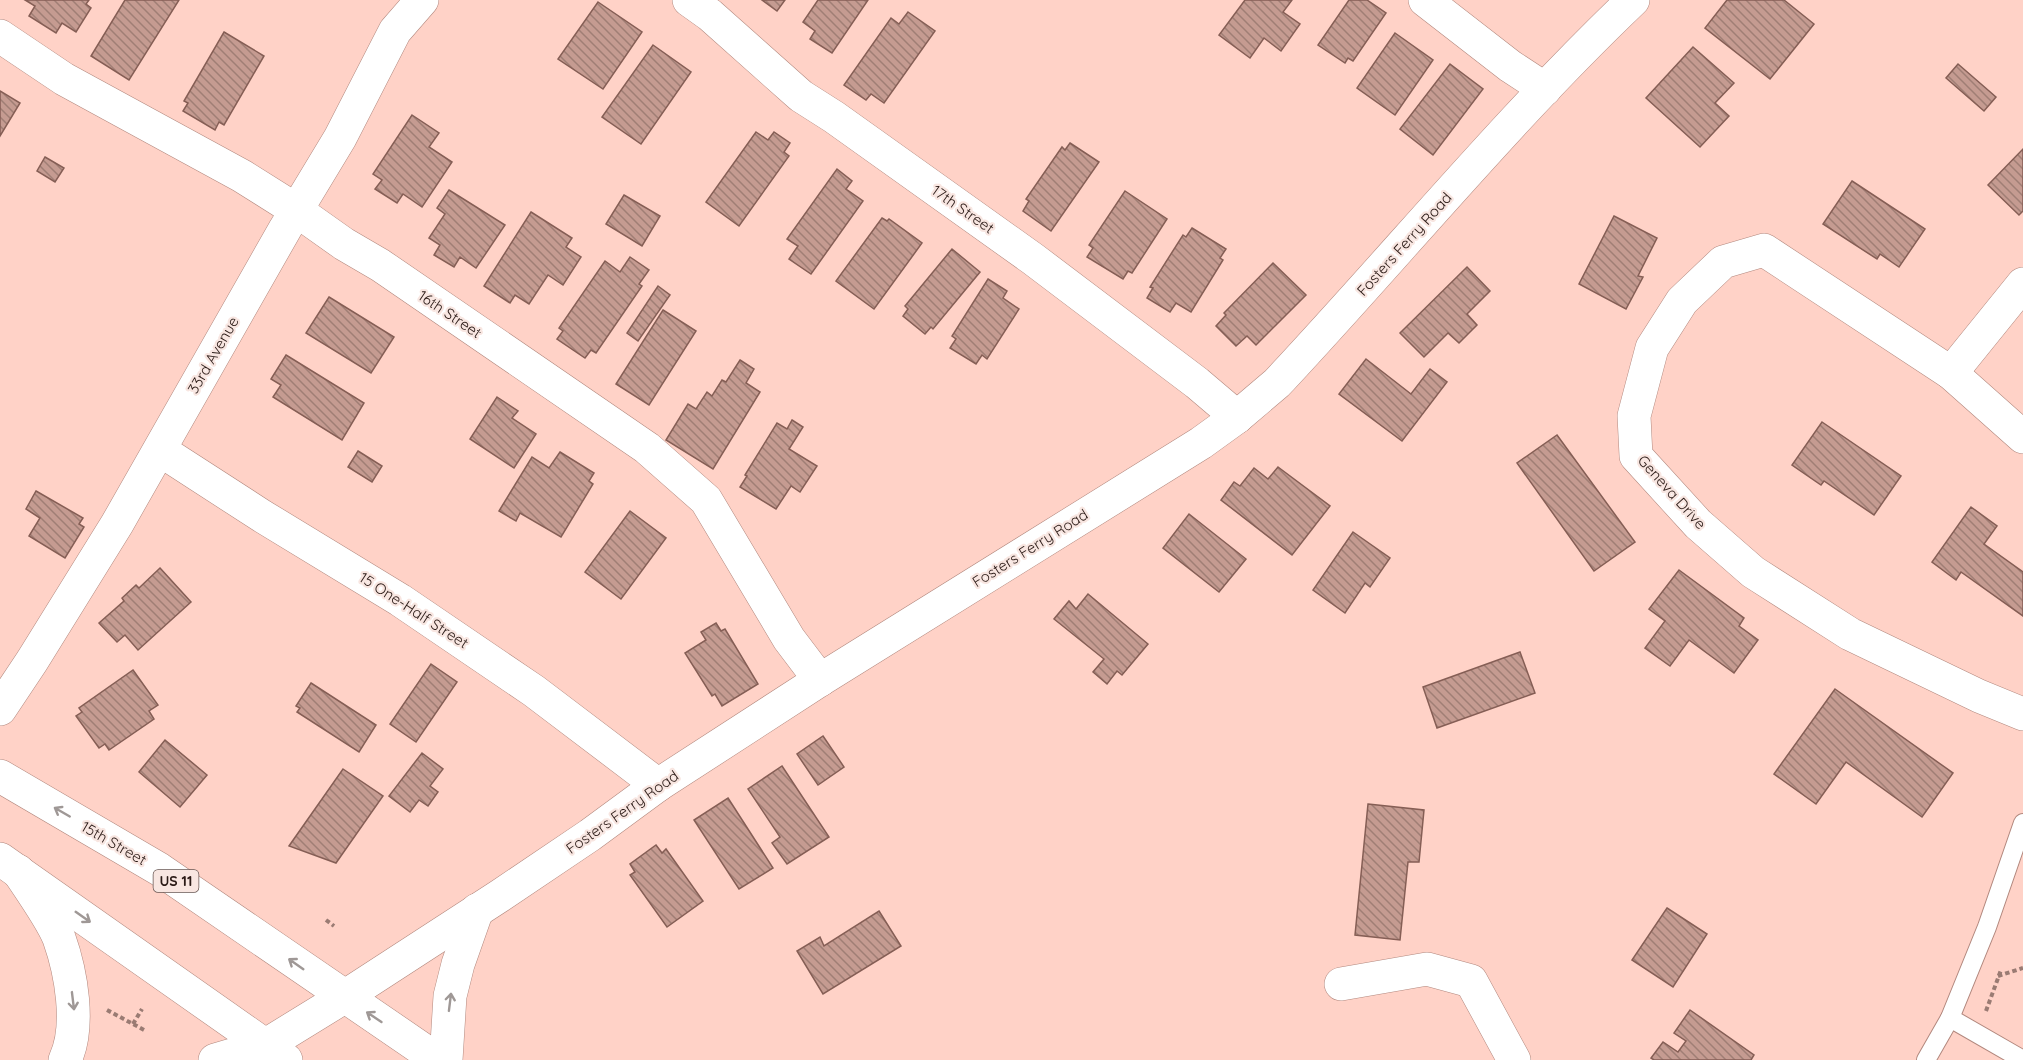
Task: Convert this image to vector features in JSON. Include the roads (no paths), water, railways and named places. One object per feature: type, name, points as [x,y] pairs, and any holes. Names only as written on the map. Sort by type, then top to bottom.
[{"type":"street","name":"33rd Avenue","points":[[0,709],[117,524],[296,210],[340,138],[395,31],[422,0]]},
{"type":"street","name":"17th Street","points":[[689,0],[710,15],[801,96],[853,130],[1033,259],[1197,382],[1238,417]]},
{"type":"street","points":[[1425,0],[1510,66],[1545,89]]},
{"type":"street","name":"Fosters Ferry Road","points":[[215,1060],[270,1055],[344,997],[590,835],[658,784],[1238,417],[1277,383],[1545,89],[1633,0]]},
{"type":"street","name":"16th Street","points":[[0,36],[64,79],[242,176],[296,210],[647,448],[706,500],[789,639],[820,680]]},
{"type":"street","name":"Geneva Drive","points":[[2023,437],[1951,373],[1764,250],[1723,262],[1682,301],[1652,348],[1634,416],[1636,456],[1698,524],[1753,572],[1850,634],[1979,696],[2023,714]]},
{"type":"street","points":[[1951,373],[2023,284]]},
{"type":"street","name":"15 One-Half Street","points":[[160,450],[262,516],[400,600],[534,691],[658,784]]},
{"type":"street","name":"15th Street","points":[[0,776],[159,869],[344,997]]},
{"type":"street","points":[[9,865],[270,1055]]},
{"type":"street","points":[[9,865],[58,937],[74,1008],[65,1060]]},
{"type":"street","points":[[446,1060],[450,996],[458,964],[477,910]]},
{"type":"street","points":[[1341,984],[1427,969],[1471,981],[1514,1060]]},
{"type":"street","name":"US 11","points":[[344,997],[438,1060]]},
{"type":"lane","points":[[1926,1060],[1950,1018],[1987,927],[2023,823]]},
{"type":"lane","points":[[1950,1018],[2022,1060]]}]
